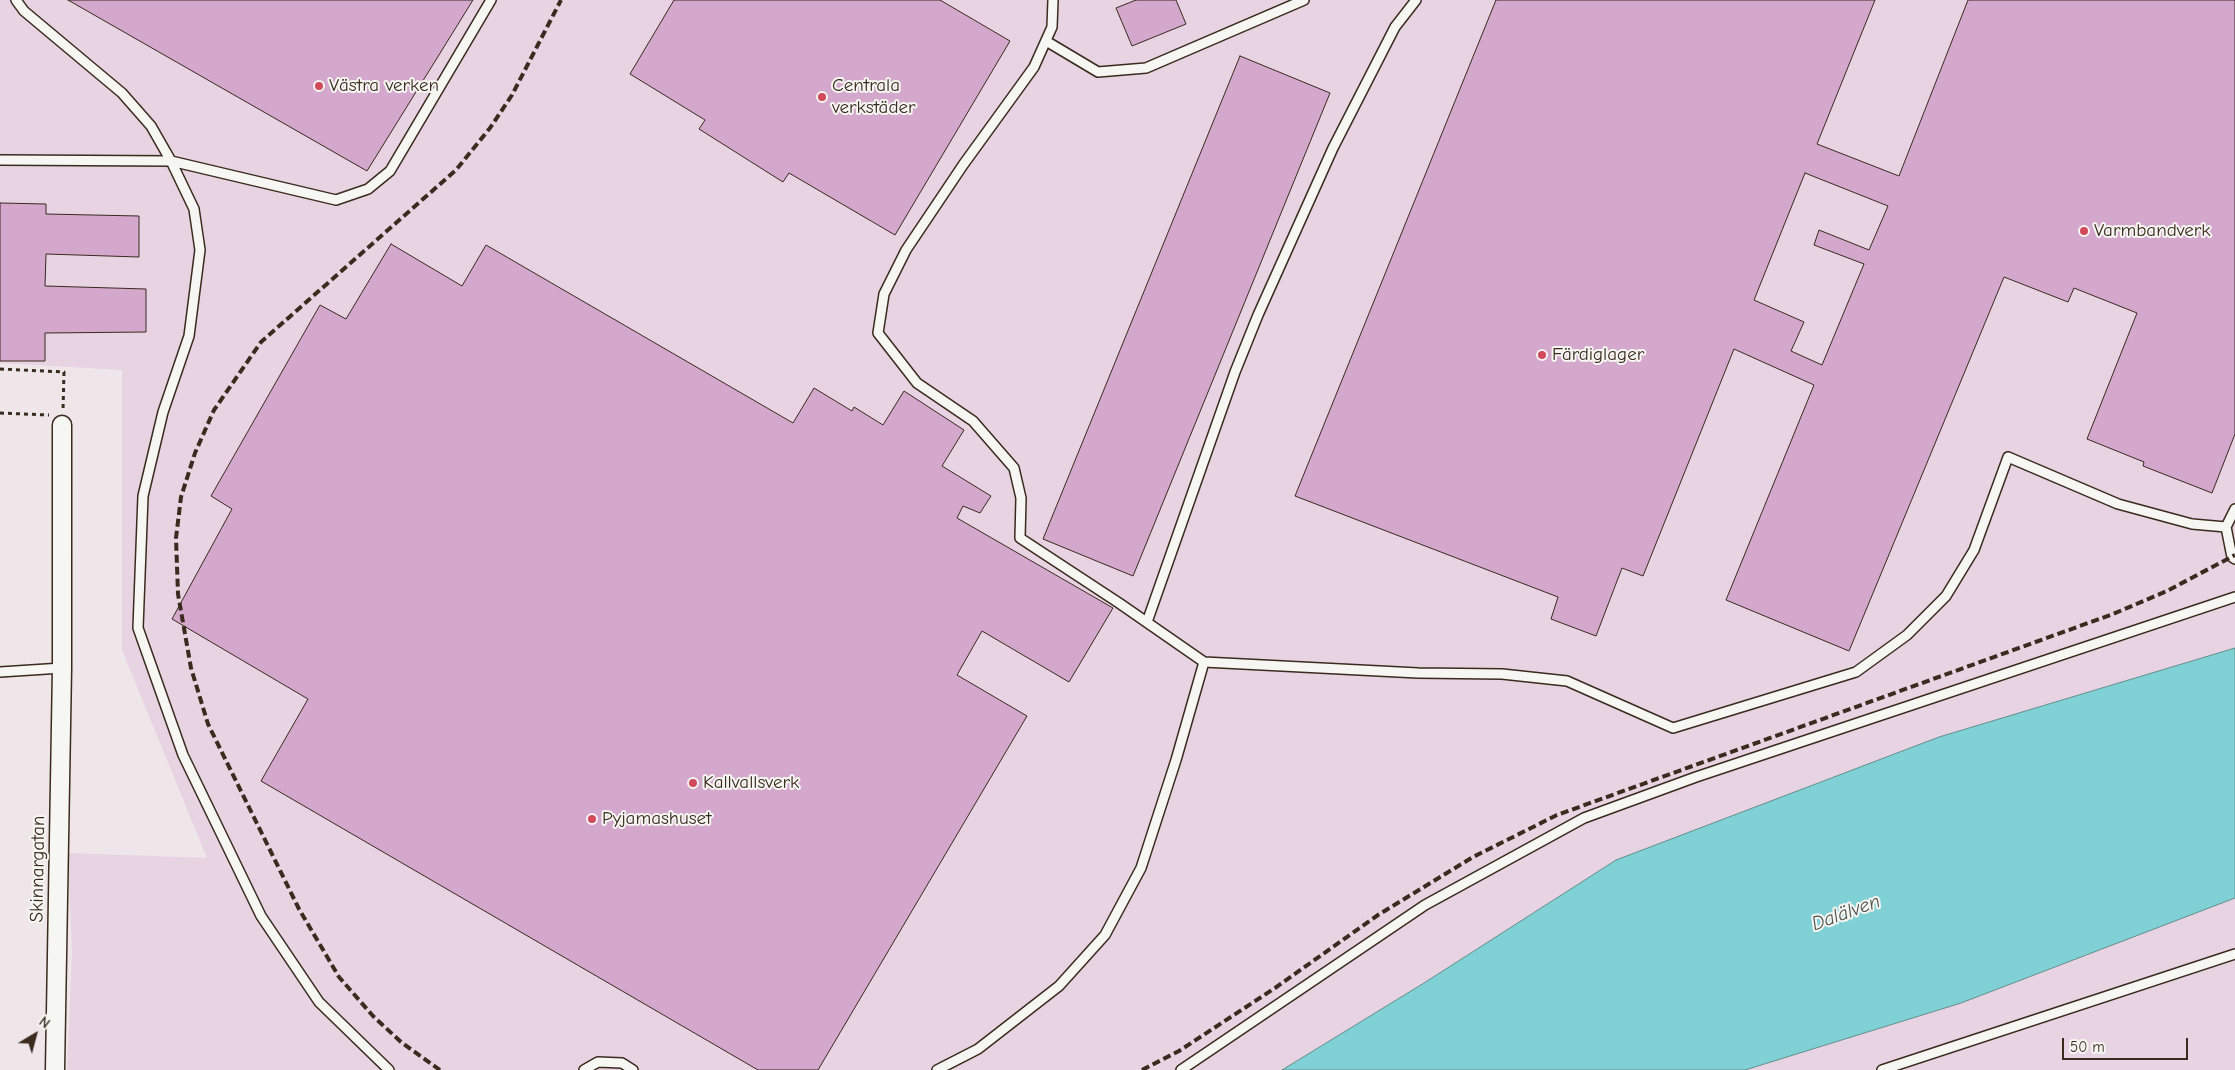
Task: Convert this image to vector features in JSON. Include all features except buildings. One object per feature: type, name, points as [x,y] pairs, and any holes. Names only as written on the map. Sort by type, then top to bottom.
[{"type":"street","name":"Skinnargatan","points":[[55,1070],[62,668],[62,420]]},
{"type":"lane","points":[[16,0],[24,11],[122,93],[151,126],[171,161],[194,209],[200,250],[189,336],[163,412],[143,496],[138,628],[184,755],[261,916],[320,1002],[389,1070]]},
{"type":"lane","points":[[0,160],[171,161],[336,200],[368,189],[390,171],[492,0]]},
{"type":"lane","points":[[1053,0],[1052,27],[1034,67],[963,165],[906,250],[884,294],[878,333],[917,383],[973,421],[1014,468],[1021,498],[1020,538],[1204,662],[1418,673],[1502,674],[1567,682],[1673,728],[1856,672],[1907,635],[1946,596],[1974,550],[2008,457],[2118,504],[2192,524],[2226,527]]},
{"type":"lane","points":[[1046,41],[1098,72],[1146,68],[1304,0]]},
{"type":"lane","points":[[1147,622],[1235,372],[1258,315],[1333,148],[1395,27],[1416,0]]},
{"type":"lane","points":[[2235,509],[2226,527],[2232,557],[2235,559]]},
{"type":"lane","points":[[1181,1070],[1424,905],[1584,818],[1696,776],[2235,597]]},
{"type":"lane","points":[[936,1070],[978,1049],[1059,986],[1104,936],[1141,868],[1176,760],[1204,662]]},
{"type":"lane","points":[[0,672],[62,668]]},
{"type":"lane","points":[[1882,1070],[2235,954]]},
{"type":"lane","points":[[584,1070],[598,1062],[622,1063],[632,1070]]},
{"type":"path","points":[[0,369],[64,372],[62,420],[0,413]]},
{"type":"shaded area","points":[[0,0],[2235,0],[2235,1070],[67,1070],[72,952],[68,853],[207,858],[122,650],[122,370],[0,363]]},
{"type":"water","name":"Dalälven","points":[[2235,648],[2235,898],[1961,1003],[1745,1070],[1282,1070],[1424,983],[1616,860],[1939,737]]},
{"type":"railway","points":[[440,1070],[401,1042],[373,1016],[339,977],[299,909],[208,724],[191,668],[178,594],[176,538],[181,497],[195,453],[214,410],[261,342],[456,170],[490,128],[512,95],[561,0]]},
{"type":"railway","points":[[1142,1070],[1179,1051],[1275,988],[1378,915],[1473,857],[1557,815],[2113,614],[2167,591],[2235,555]]},
{"type":"place","name":"Västra verken","points":[[319,86]]},
{"type":"place","name":"Centrala verkstäder","points":[[822,97]]},
{"type":"place","name":"Varmbandverk","points":[[2084,231]]},
{"type":"place","name":"Färdiglager","points":[[1542,355]]},
{"type":"place","name":"Kallvallsverk","points":[[693,783]]},
{"type":"place","name":"Pyjamashuset","points":[[592,819]]}]
